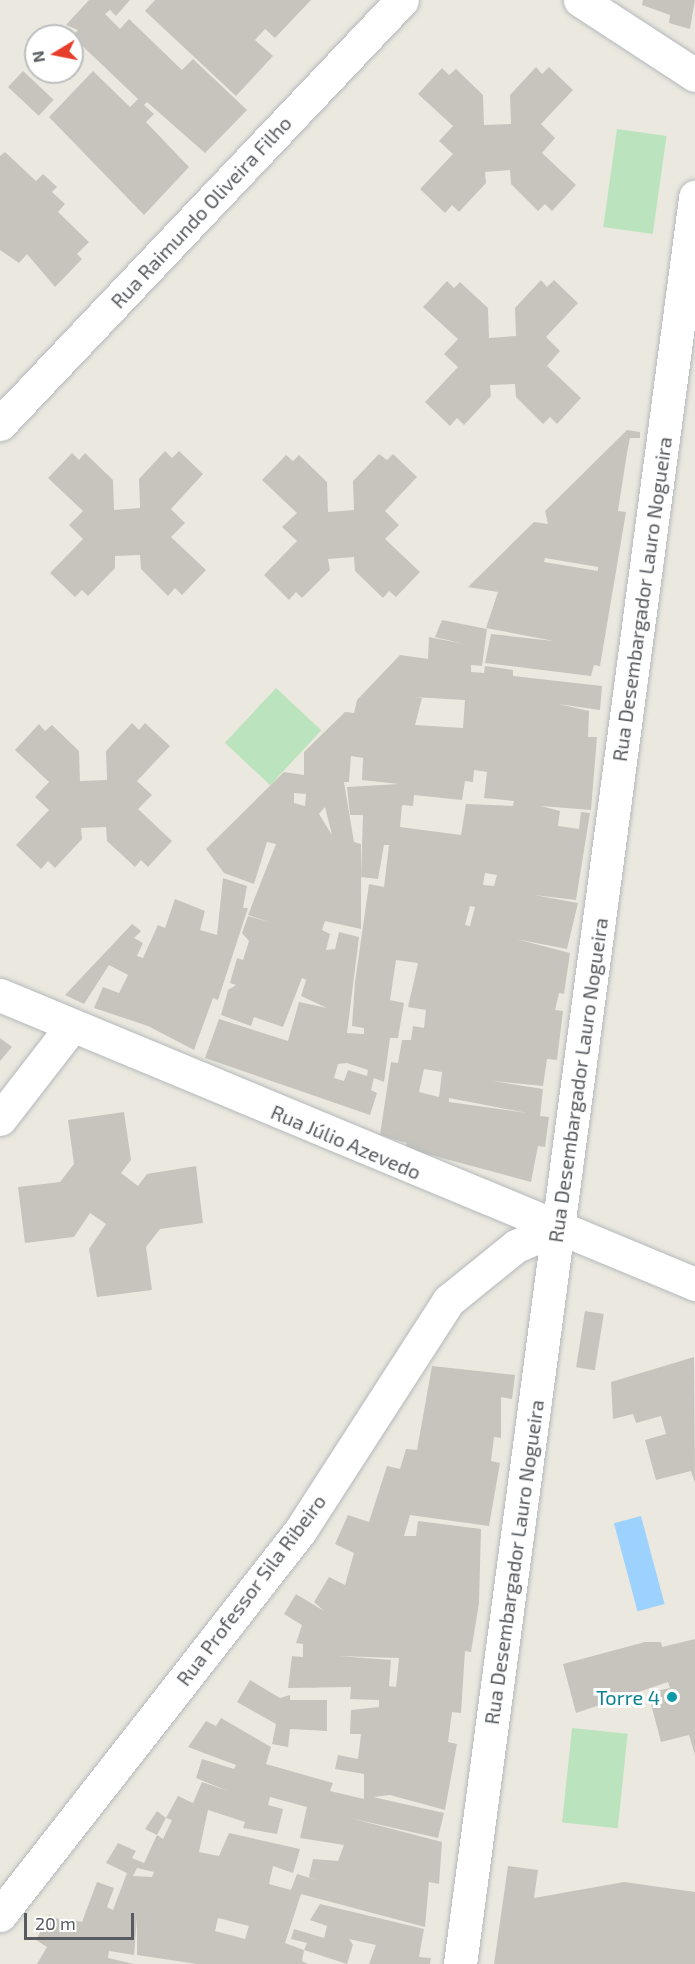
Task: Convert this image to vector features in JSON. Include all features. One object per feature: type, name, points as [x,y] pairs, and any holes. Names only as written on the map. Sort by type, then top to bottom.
[{"type":"street","name":"Rua Raimundo Oliveira Filho","points":[[0,424],[402,0]]},
{"type":"street","points":[[580,0],[695,75]]},
{"type":"street","name":"Rua Desembargador Lauro Nogueira","points":[[460,1964],[695,197]]},
{"type":"street","name":"Rua Júlio Azevedo","points":[[0,995],[695,1284]]},
{"type":"street","points":[[0,1119],[72,1026]]},
{"type":"street","name":"Rua Professor Sila Ribeiro","points":[[0,1915],[300,1532],[448,1301],[516,1246],[558,1228]]},
{"type":"green space","points":[[617,129],[667,136],[653,234],[603,227]]},
{"type":"green space","points":[[276,688],[321,730],[270,785],[225,743]]},
{"type":"green space","points":[[572,1728],[628,1734],[618,1828],[562,1822]]},
{"type":"water","points":[[641,1516],[665,1604],[638,1611],[614,1523]]},
{"type":"building","points":[[89,0],[130,0],[116,16],[110,10],[105,14],[120,29],[129,19],[182,70],[193,59],[247,110],[205,153],[147,102],[144,105],[154,114],[146,122],[189,167],[144,215],[49,117],[81,84],[84,84],[84,80],[93,71],[130,107],[138,99],[84,47],[84,24],[67,24]]},
{"type":"building","points":[[155,0],[311,0],[275,38],[265,29],[255,40],[273,56],[236,96],[145,11]]},
{"type":"building","points":[[643,0],[695,0],[690,29],[669,23],[670,15],[642,5]]},
{"type":"building","points":[[536,67],[542,74],[549,67],[573,90],[541,124],[555,138],[542,153],[576,185],[552,211],[545,204],[538,211],[511,184],[510,170],[485,172],[486,183],[459,212],[452,205],[445,213],[420,189],[453,154],[439,141],[453,126],[418,94],[442,68],[449,75],[456,69],[483,95],[484,125],[511,124],[510,95]]},
{"type":"building","points":[[23,71],[24,84],[37,84],[54,100],[39,116],[8,87]]},
{"type":"building","points":[[5,152],[36,181],[43,174],[57,187],[52,192],[65,204],[58,212],[89,242],[77,254],[82,259],[55,287],[27,254],[19,263],[0,250],[0,156]]},
{"type":"building","points":[[541,280],[547,287],[554,280],[578,303],[546,337],[560,351],[547,366],[581,398],[557,424],[550,417],[543,424],[516,397],[515,384],[490,385],[491,396],[464,425],[457,418],[450,426],[425,402],[458,367],[444,354],[458,339],[423,307],[447,281],[454,288],[460,282],[488,308],[489,338],[516,336],[515,308]]},
{"type":"building","points":[[627,430],[640,432],[640,438],[630,438],[618,511],[626,512],[600,666],[594,665],[591,676],[485,663],[491,634],[554,641],[486,628],[498,592],[468,587],[534,522],[548,524],[545,511]],"holes":[[[545,558],[598,567],[598,571],[544,562]]]},
{"type":"building","points":[[165,451],[172,458],[179,451],[203,474],[171,509],[185,523],[171,537],[206,570],[182,595],[175,588],[168,596],[141,569],[140,555],[115,556],[115,568],[88,596],[82,590],[75,597],[50,573],[83,539],[69,525],[83,511],[48,478],[72,453],[79,460],[85,453],[113,480],[114,510],[140,508],[139,479]]},
{"type":"building","points":[[379,454],[387,460],[393,454],[417,477],[385,511],[399,525],[385,539],[420,572],[396,597],[389,591],[383,598],[355,571],[354,557],[328,559],[330,570],[302,598],[296,592],[289,600],[264,575],[297,541],[282,527],[297,513],[262,480],[286,455],[293,461],[299,455],[327,482],[328,512],[354,510],[353,481]]},
{"type":"building","points":[[442,620],[487,629],[482,666],[471,665],[471,672],[484,673],[485,666],[513,670],[513,676],[602,686],[600,710],[558,704],[589,711],[588,737],[597,737],[591,810],[541,806],[560,811],[558,826],[579,829],[581,812],[590,813],[576,900],[534,895],[578,903],[567,949],[516,939],[570,953],[564,994],[559,993],[555,1010],[563,1011],[557,1060],[547,1059],[543,1086],[492,1081],[543,1089],[540,1116],[549,1117],[545,1147],[538,1146],[531,1182],[405,1148],[407,1143],[380,1135],[391,1062],[398,1063],[402,1040],[411,1040],[413,1026],[424,1028],[426,1010],[408,1007],[418,963],[396,960],[390,1000],[404,1003],[398,1038],[390,1038],[384,1082],[374,1078],[371,1090],[377,1093],[370,1115],[205,1058],[219,1019],[288,1041],[299,1002],[327,1008],[301,996],[306,980],[302,978],[283,1027],[254,1017],[251,1026],[221,1015],[228,990],[236,985],[230,983],[237,958],[243,960],[249,941],[242,933],[248,916],[272,923],[248,915],[276,844],[267,842],[254,884],[224,873],[206,849],[284,772],[304,775],[304,752],[345,712],[354,713],[357,700],[400,655],[428,659],[429,637],[464,644],[435,637]],"holes":[[[414,697],[465,700],[463,728],[415,725],[422,698]],[[351,756],[363,758],[362,780],[399,784],[347,787],[350,815],[363,815],[361,877],[361,844],[354,842],[344,782],[349,782]],[[474,770],[487,772],[484,798],[514,801],[513,806],[466,804],[461,835],[400,827],[402,805],[413,806],[414,795],[462,800],[465,781],[473,782]],[[294,793],[306,794],[305,806],[294,803]],[[325,807],[332,835],[319,814]],[[384,845],[389,845],[384,887],[369,884],[355,982],[352,1026],[364,1028],[364,1034],[347,1033],[359,937],[339,932],[335,949],[326,950],[330,934],[322,930],[325,921],[361,929],[361,877],[378,879]],[[485,873],[497,875],[494,886],[483,885]],[[470,906],[475,907],[470,926],[465,925]],[[347,1063],[368,1070],[367,1076],[348,1070],[344,1081],[334,1078],[338,1064]],[[424,1069],[442,1072],[439,1097],[419,1092]],[[449,1098],[527,1113],[449,1102]]]},
{"type":"building","points":[[132,723],[139,730],[145,723],[170,746],[137,781],[152,795],[138,809],[172,841],[148,867],[141,860],[135,867],[107,841],[106,827],[81,828],[82,839],[55,868],[48,861],[41,869],[16,845],[49,810],[35,797],[49,782],[15,750],[39,724],[45,731],[52,725],[79,751],[80,781],[107,780],[106,751]]},
{"type":"building","points":[[223,878],[247,886],[243,908],[248,908],[218,1000],[213,998],[194,1050],[148,1026],[94,1008],[103,987],[119,993],[128,975],[109,965],[84,1004],[65,995],[132,924],[141,931],[134,938],[143,943],[137,956],[143,958],[158,925],[165,928],[175,899],[205,911],[200,930],[217,935]]},
{"type":"building","points":[[0,1038],[12,1047],[0,1061]]},
{"type":"building","points":[[124,1112],[131,1160],[121,1173],[138,1186],[147,1174],[196,1166],[203,1223],[160,1229],[146,1247],[152,1290],[97,1297],[89,1249],[106,1224],[90,1213],[74,1237],[25,1243],[18,1187],[60,1182],[74,1164],[68,1120]]},
{"type":"building","points":[[585,1311],[604,1314],[595,1370],[576,1367]]},
{"type":"building","points":[[694,1357],[695,1483],[691,1471],[656,1480],[645,1440],[666,1434],[661,1416],[636,1423],[633,1414],[613,1419],[611,1382]]},
{"type":"building","points":[[432,1366],[515,1375],[512,1399],[501,1397],[501,1438],[494,1437],[491,1461],[500,1463],[489,1526],[410,1515],[404,1536],[416,1536],[418,1521],[481,1529],[479,1603],[471,1652],[465,1651],[461,1713],[452,1712],[448,1742],[457,1744],[445,1810],[390,1795],[373,1797],[444,1813],[438,1838],[350,1818],[442,1842],[439,1884],[429,1882],[425,1927],[301,1894],[285,1943],[304,1950],[302,1961],[308,1964],[197,1964],[137,1955],[137,1918],[134,1955],[109,1951],[108,1958],[134,1964],[37,1964],[47,1947],[36,1940],[49,1915],[72,1925],[73,1920],[82,1922],[97,1882],[114,1888],[107,1907],[113,1910],[127,1873],[106,1863],[118,1843],[136,1851],[132,1858],[144,1863],[157,1835],[163,1839],[172,1820],[166,1818],[178,1796],[193,1803],[202,1782],[228,1791],[196,1778],[202,1759],[234,1769],[236,1765],[188,1747],[206,1721],[216,1726],[221,1718],[271,1747],[266,1764],[333,1783],[330,1791],[364,1799],[364,1774],[335,1769],[338,1755],[358,1759],[361,1734],[350,1734],[351,1710],[379,1707],[379,1700],[350,1699],[351,1687],[288,1688],[292,1656],[323,1659],[303,1657],[303,1644],[296,1643],[302,1625],[284,1614],[296,1594],[324,1611],[314,1602],[329,1577],[345,1585],[354,1553],[335,1544],[348,1515],[369,1522],[387,1466],[400,1469],[406,1449],[417,1450]],"holes":[[[338,1656],[399,1658],[396,1687],[389,1686],[391,1660]],[[270,1797],[307,1807],[300,1838],[344,1845],[338,1861],[313,1859],[309,1877],[317,1880],[297,1874],[291,1890],[269,1884],[273,1866],[293,1873],[300,1849],[229,1833],[219,1856],[199,1852],[208,1810],[245,1822],[243,1828],[277,1834],[283,1809],[268,1805]],[[137,1868],[154,1872],[152,1877],[133,1876]],[[218,1918],[249,1926],[245,1939],[215,1931]]]},
{"type":"building","name":"Torre 4","points":[[695,1639],[695,1755],[689,1735],[661,1742],[648,1693],[670,1688],[668,1682],[576,1713],[563,1664],[645,1642],[661,1642],[662,1647]]},
{"type":"building","points":[[250,1680],[280,1698],[290,1695],[290,1700],[327,1700],[327,1731],[290,1729],[288,1747],[272,1744],[276,1724],[237,1702]]},
{"type":"building","points":[[157,1811],[166,1818],[157,1835],[145,1829]]},
{"type":"building","points":[[508,1866],[538,1870],[534,1898],[624,1882],[695,1892],[695,1964],[494,1964]]},
{"type":"building","points":[[320,1904],[424,1929],[419,1957],[431,1958],[430,1964],[369,1964],[376,1945],[349,1939],[353,1945],[347,1964],[304,1950],[307,1943],[291,1939],[294,1929],[324,1938],[327,1926],[310,1920]]},
{"type":"place","name":"Torre 4","points":[[672,1697]]}]
